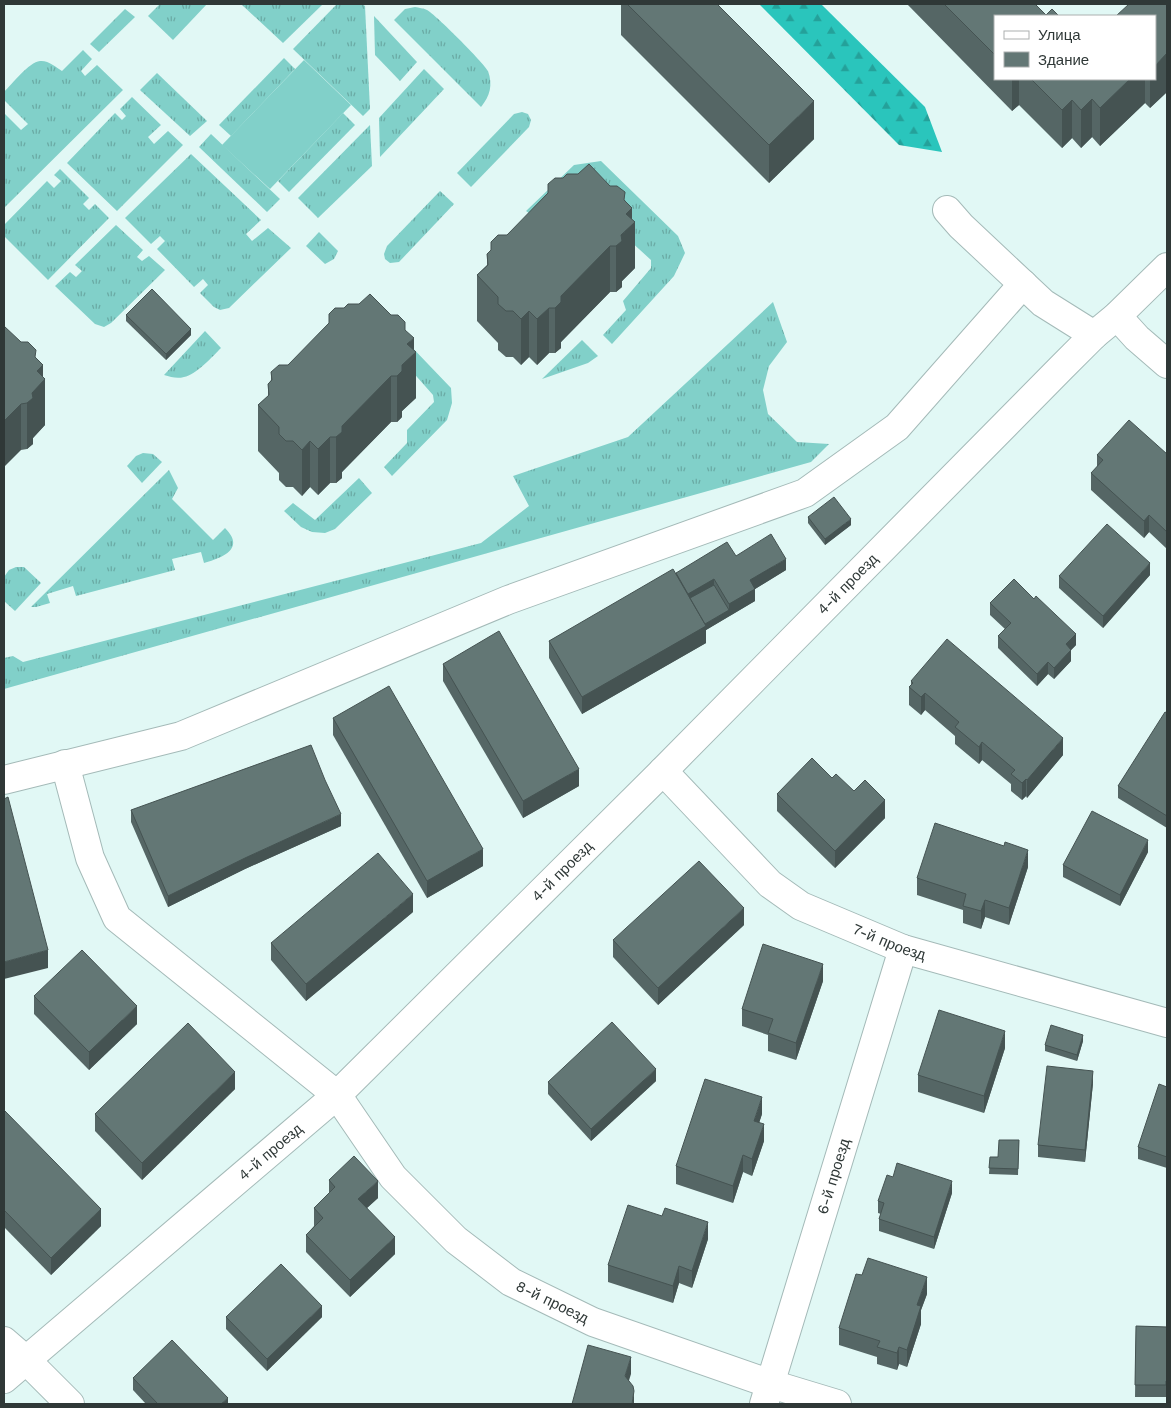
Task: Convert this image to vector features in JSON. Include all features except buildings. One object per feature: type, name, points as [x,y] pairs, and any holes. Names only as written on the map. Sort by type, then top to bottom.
[{"type":"street","points":[[946,210],[1043,303],[1094,336]]},
{"type":"street","name":"4-й проезд","points":[[4,1379],[337,1095],[663,771],[1094,336],[1167,267]]},
{"type":"street","points":[[4,780],[181,736],[508,600],[805,493],[897,427],[1023,284]]},
{"type":"street","points":[[1117,316],[1137,338],[1167,364]]},
{"type":"street","name":"8-й проезд","points":[[65,764],[90,858],[117,918],[337,1095],[393,1177],[456,1240],[511,1282],[593,1322],[768,1394],[837,1404]]},
{"type":"street","name":"7-й проезд","points":[[663,771],[770,884],[800,906],[903,949],[1167,1024]]},
{"type":"street","name":"6-й проезд","points":[[768,1394],[903,949]]},
{"type":"street","points":[[4,1341],[70,1404]]},
{"type":"green space","points":[[160,4],[207,4],[173,40],[148,16]]},
{"type":"green space","points":[[241,4],[323,4],[283,43]]},
{"type":"green space","points":[[337,4],[362,4],[365,6],[370,109],[363,116],[293,49]]},
{"type":"green space","points":[[759,4],[821,4],[925,107],[942,152],[899,145]]},
{"type":"green space","points":[[415,7],[427,10],[439,20],[485,66],[488,71],[490,90],[487,99],[481,107],[394,20],[405,9]]},
{"type":"green space","points":[[125,9],[135,17],[99,52],[90,44]]},
{"type":"green space","points":[[374,16],[417,62],[400,81],[375,55]]},
{"type":"green space","points":[[83,50],[92,59],[81,71],[85,76],[97,65],[123,90],[4,208],[4,113],[21,130],[28,124],[4,100],[4,92],[26,69],[36,62],[52,64],[62,71]]},
{"type":"green space","points":[[284,58],[295,69],[231,136],[219,125]]},
{"type":"green space","points":[[304,60],[351,105],[270,189],[222,145]]},
{"type":"green space","points":[[424,69],[444,89],[380,157],[379,118]]},
{"type":"green space","points":[[157,73],[207,121],[190,136],[140,90]]},
{"type":"green space","points":[[132,97],[161,125],[148,137],[154,144],[168,131],[183,145],[117,211],[67,163],[115,113],[122,120],[126,116],[120,109]]},
{"type":"green space","points":[[522,112],[528,114],[531,120],[529,127],[471,187],[457,173],[514,114]]},
{"type":"green space","points":[[343,113],[355,125],[289,192],[278,181]]},
{"type":"green space","points":[[370,125],[372,166],[318,218],[298,198]]},
{"type":"green space","points":[[211,134],[280,199],[267,212],[199,147]]},
{"type":"green space","points":[[191,154],[261,220],[246,234],[252,241],[268,228],[291,248],[229,308],[220,310],[214,307],[200,293],[208,285],[203,279],[194,287],[157,249],[165,241],[160,236],[151,244],[125,218]]},
{"type":"green space","points":[[601,161],[678,236],[685,253],[674,276],[612,344],[603,335],[626,310],[623,301],[651,268],[651,260],[593,207],[539,220],[526,211],[574,165]]},
{"type":"green space","points":[[60,169],[89,198],[83,204],[89,210],[95,204],[109,218],[48,280],[4,236],[4,225],[47,181],[54,188],[61,181],[54,175]]},
{"type":"green space","points":[[440,191],[454,204],[399,262],[390,263],[385,259],[384,254],[387,246]]},
{"type":"green space","points":[[116,225],[143,250],[137,257],[142,261],[149,256],[165,270],[111,323],[104,327],[95,324],[55,286],[70,272],[76,277],[82,271],[75,265]]},
{"type":"green space","points":[[319,232],[338,251],[334,259],[325,264],[306,246]]},
{"type":"green space","points":[[773,302],[787,342],[769,366],[763,390],[768,414],[797,442],[829,444],[811,462],[4,689],[4,658],[13,656],[23,662],[481,543],[529,506],[513,476],[628,437]]},
{"type":"green space","points":[[205,331],[221,348],[204,365],[189,376],[176,378],[164,375]]},
{"type":"green space","points":[[405,340],[451,388],[452,403],[447,420],[392,476],[384,467],[407,443],[407,430],[434,402],[433,395],[394,351]]},
{"type":"green space","points":[[582,340],[598,356],[588,363],[542,379]]},
{"type":"green space","points":[[143,453],[153,454],[162,462],[142,483],[127,466],[136,456]]},
{"type":"green space","points":[[169,470],[178,488],[172,499],[213,540],[225,528],[231,535],[233,542],[229,552],[204,563],[201,552],[172,559],[175,570],[76,596],[73,586],[47,594],[50,603],[31,607]]},
{"type":"green space","points":[[359,478],[372,493],[335,529],[325,533],[312,532],[301,527],[284,511],[293,503],[315,520]]},
{"type":"green space","points":[[16,567],[24,567],[41,583],[15,611],[4,601],[4,577],[9,570]]}]
